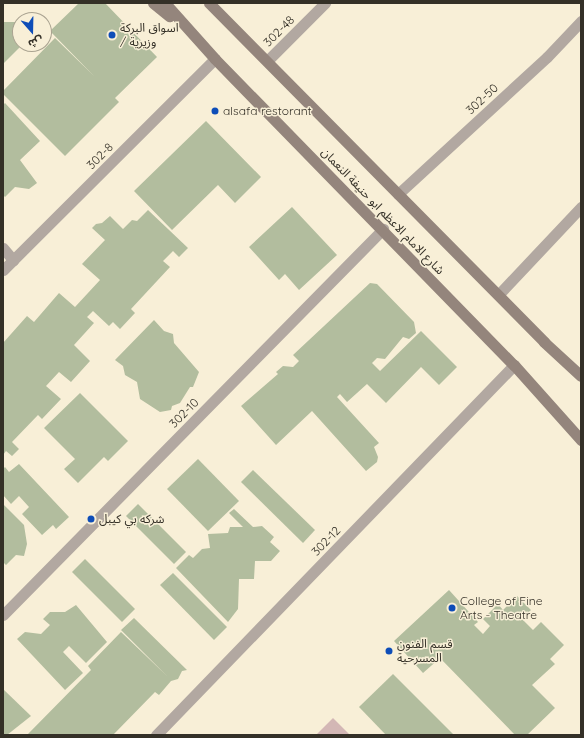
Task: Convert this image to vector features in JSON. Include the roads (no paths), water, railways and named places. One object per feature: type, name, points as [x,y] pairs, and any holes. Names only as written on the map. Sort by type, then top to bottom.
[{"type":"main road","points":[[154,3],[198,40]]},
{"type":"main road","name":"شارع الامام الاعظم ابو حنيفة النعمان","points":[[165,3],[215,59],[383,229],[514,365],[581,440]]},
{"type":"main road","name":"شارع الامام الاعظم ابو حنيفة النعمان","points":[[210,3],[268,60],[398,194],[581,376]]},
{"type":"main road","points":[[213,3],[221,14]]},
{"type":"street","name":"302-48","points":[[268,60],[325,3]]},
{"type":"street","name":"302-50","points":[[398,194],[547,57],[581,21]]},
{"type":"street","name":"302-8","points":[[3,270],[215,59]]},
{"type":"street","points":[[499,294],[581,206]]},
{"type":"street","name":"302-10","points":[[3,615],[383,229]]},
{"type":"street","points":[[3,248],[13,260]]},
{"type":"street","name":"302-12","points":[[156,735],[514,365]]},
{"type":"place","name":"اسواق البركة / وزيرية","points":[[112,35]]},
{"type":"place","name":"alsafa restorant","points":[[215,111]]},
{"type":"place","name":"شركه بي كيبل","points":[[91,519]]},
{"type":"place","name":"College of Fine Arts - Theatre","points":[[452,608]]},
{"type":"place","name":"قسم الفنون المسرحية","points":[[389,651]]}]
